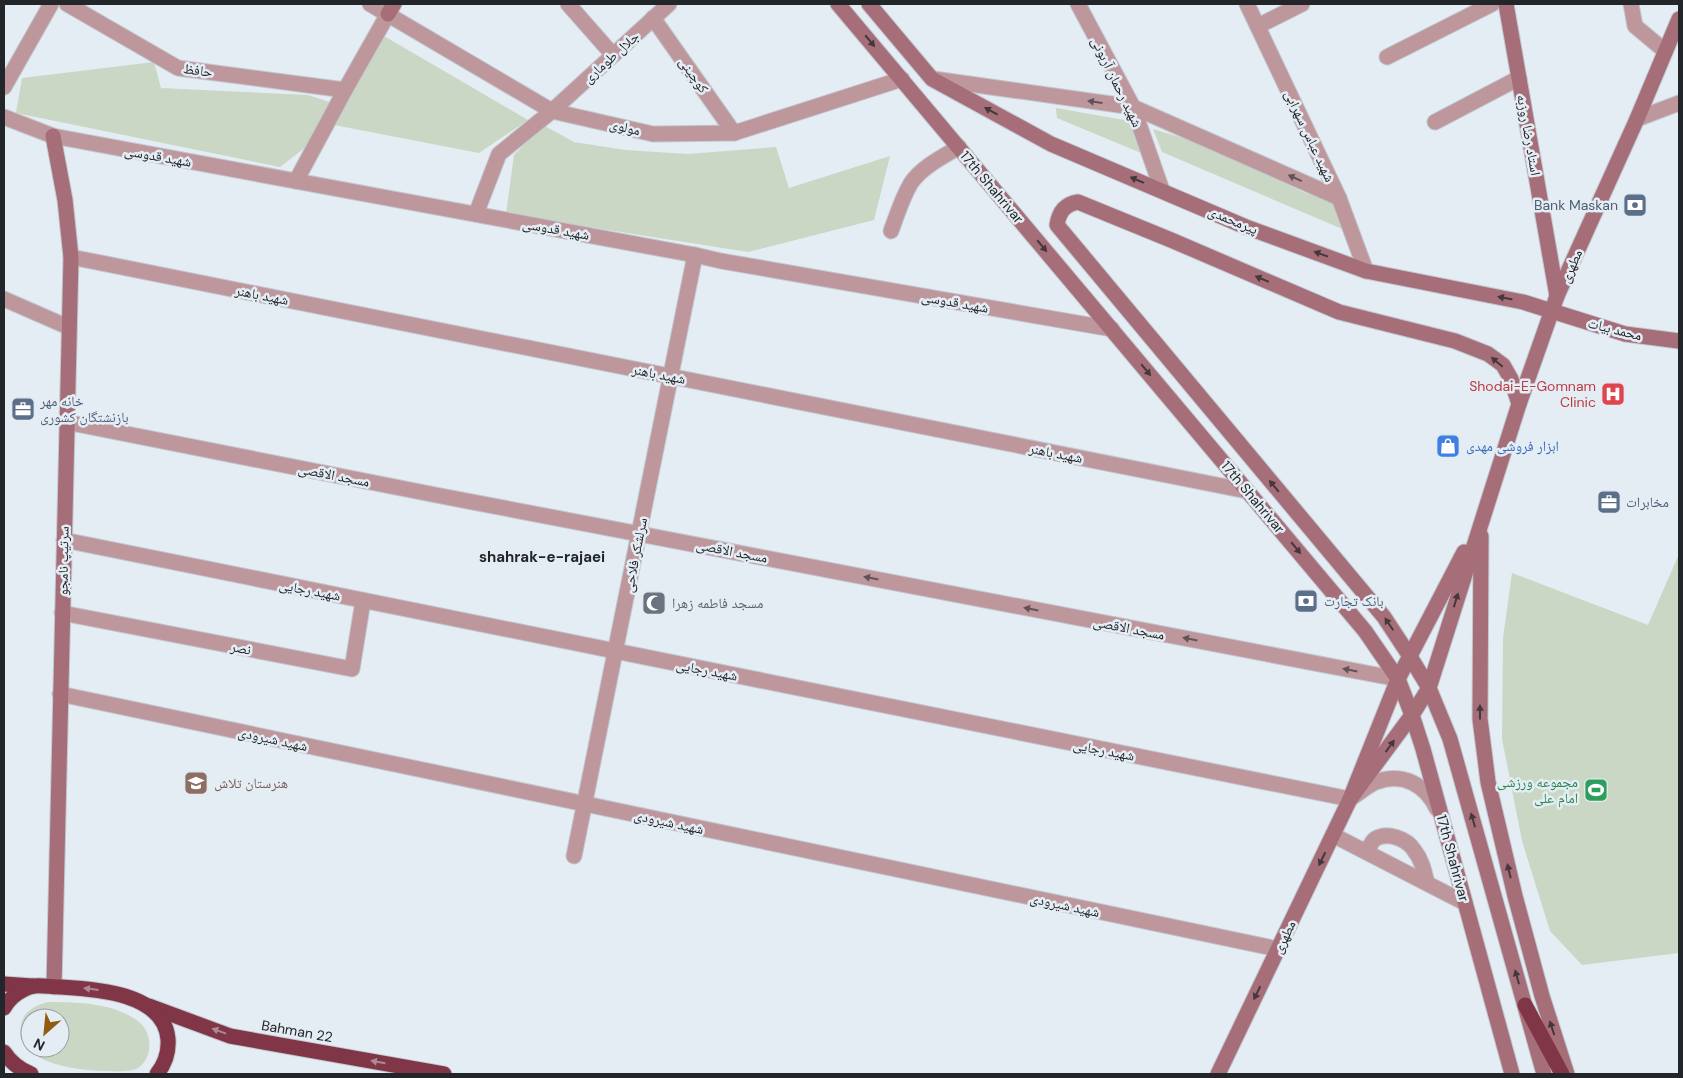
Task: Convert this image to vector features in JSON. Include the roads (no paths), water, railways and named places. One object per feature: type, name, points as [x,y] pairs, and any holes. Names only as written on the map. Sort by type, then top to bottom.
[{"type":"highway","points":[[4,984],[33,986]]},
{"type":"highway","points":[[4,1008],[22,990],[33,986]]},
{"type":"highway","name":"Bahman 22","points":[[33,986],[100,990],[126,997],[230,1036],[444,1074]]},
{"type":"highway","points":[[1525,1005],[1562,1074]]},
{"type":"highway","points":[[149,1006],[158,1014],[168,1035],[169,1047],[166,1058],[162,1069],[157,1074]]},
{"type":"highway","points":[[6,1057],[18,1068],[31,1074]]},
{"type":"main road","name":"17th Shahrivar","points":[[838,4],[1365,631],[1398,679],[1423,749],[1512,1074]]},
{"type":"main road","points":[[869,4],[932,79]]},
{"type":"main road","name":"استاد رضا روزبه","points":[[1506,4],[1557,296]]},
{"type":"main road","name":"مطهری","points":[[1482,520],[1519,404],[1557,296],[1637,119],[1679,19]]},
{"type":"main road","name":"پیرمحمدی","points":[[932,79],[1051,144],[1246,227],[1366,270],[1523,302],[1552,311]]},
{"type":"main road","name":"سرتیپ نامجو","points":[[53,136],[66,200],[71,257],[54,987]]},
{"type":"main road","name":"17th Shahrivar","points":[[1519,404],[1511,379],[1502,365],[1488,354],[1455,340],[1339,312],[1078,202],[1070,204],[1063,209],[1058,218],[1057,225],[1384,617],[1429,688],[1450,739],[1544,1074]]},
{"type":"main road","name":"محمد بیات","points":[[1552,311],[1625,334],[1679,341]]},
{"type":"main road","points":[[1350,799],[1409,655],[1482,520]]},
{"type":"main road","points":[[1350,799],[1412,715],[1429,688],[1482,520]]},
{"type":"main road","points":[[1482,520],[1480,719],[1488,782],[1514,896],[1542,996],[1567,1074]]},
{"type":"main road","name":"مطهری","points":[[1218,1074],[1350,799]]},
{"type":"street","points":[[4,87],[51,4]]},
{"type":"street","name":"حافظ","points":[[67,4],[178,68],[345,90]]},
{"type":"street","name":"مولوی","points":[[370,4],[391,9],[552,111],[653,134],[734,132],[902,79]]},
{"type":"street","points":[[568,4],[613,55]]},
{"type":"street","name":"جلال طوماری","points":[[476,214],[499,154],[552,111],[669,4]]},
{"type":"street","name":"شهید رحمان آربونی","points":[[1078,4],[1133,107],[1162,190]]},
{"type":"street","name":"شهید عباس سهرابی","points":[[1247,4],[1339,198],[1366,270]]},
{"type":"street","points":[[1258,26],[1302,4]]},
{"type":"street","points":[[1387,57],[1492,4]]},
{"type":"street","points":[[1631,4],[1635,26],[1665,50]]},
{"type":"street","points":[[296,181],[391,9]]},
{"type":"street","name":"کوچینی","points":[[653,18],[734,132]]},
{"type":"street","points":[[1434,122],[1519,78]]},
{"type":"street","points":[[932,79],[1133,107],[1339,198]]},
{"type":"street","points":[[1637,119],[1679,103]]},
{"type":"street","name":"شهید قدوسی","points":[[4,118],[53,136],[721,261],[1112,329]]},
{"type":"street","points":[[891,231],[900,205],[912,182],[931,164],[958,147]]},
{"type":"street","name":"سرلشکر فلاحی","points":[[574,856],[695,255]]},
{"type":"street","name":"شهید باهنر","points":[[71,257],[1247,491]]},
{"type":"street","points":[[4,299],[68,328]]},
{"type":"street","name":"مسجد الاقصی","points":[[66,422],[1398,679]]},
{"type":"street","name":"شهید رجایی","points":[[64,540],[1350,799]]},
{"type":"street","name":"نصر","points":[[62,613],[352,669],[363,601]]},
{"type":"street","name":"شهید شیرودی","points":[[60,694],[1278,949]]},
{"type":"street","points":[[1350,799],[1374,783],[1385,779],[1398,778],[1410,781],[1423,788],[1433,800],[1442,818]]},
{"type":"street","points":[[1333,835],[1465,902]]},
{"type":"street","points":[[1366,852],[1373,841],[1381,836],[1401,839],[1413,848],[1422,864],[1427,883]]},
{"type":"place","name":"Bank Maskan","points":[[1635,205]]},
{"type":"place","name":"Shodai-E-Gomnam Clinic","points":[[1613,394]]},
{"type":"place","name":"خانه مهر بازنشتگان کشوری","points":[[23,409]]},
{"type":"place","name":"ابزار فروشی مهدی","points":[[1448,446]]},
{"type":"place","name":"مخابرات","points":[[1609,502]]},
{"type":"place","name":"بانک تجارت","points":[[1306,601]]},
{"type":"place","name":"مسجد فاطمه زهرا","points":[[654,603]]},
{"type":"place","name":"هنرستان تلاش","points":[[196,783]]},
{"type":"place","name":"مجموعه ورزشی امام علی","points":[[1596,790]]},
{"type":"district","name":"shahrak-e-rajaei","points":[[542,557]]}]
